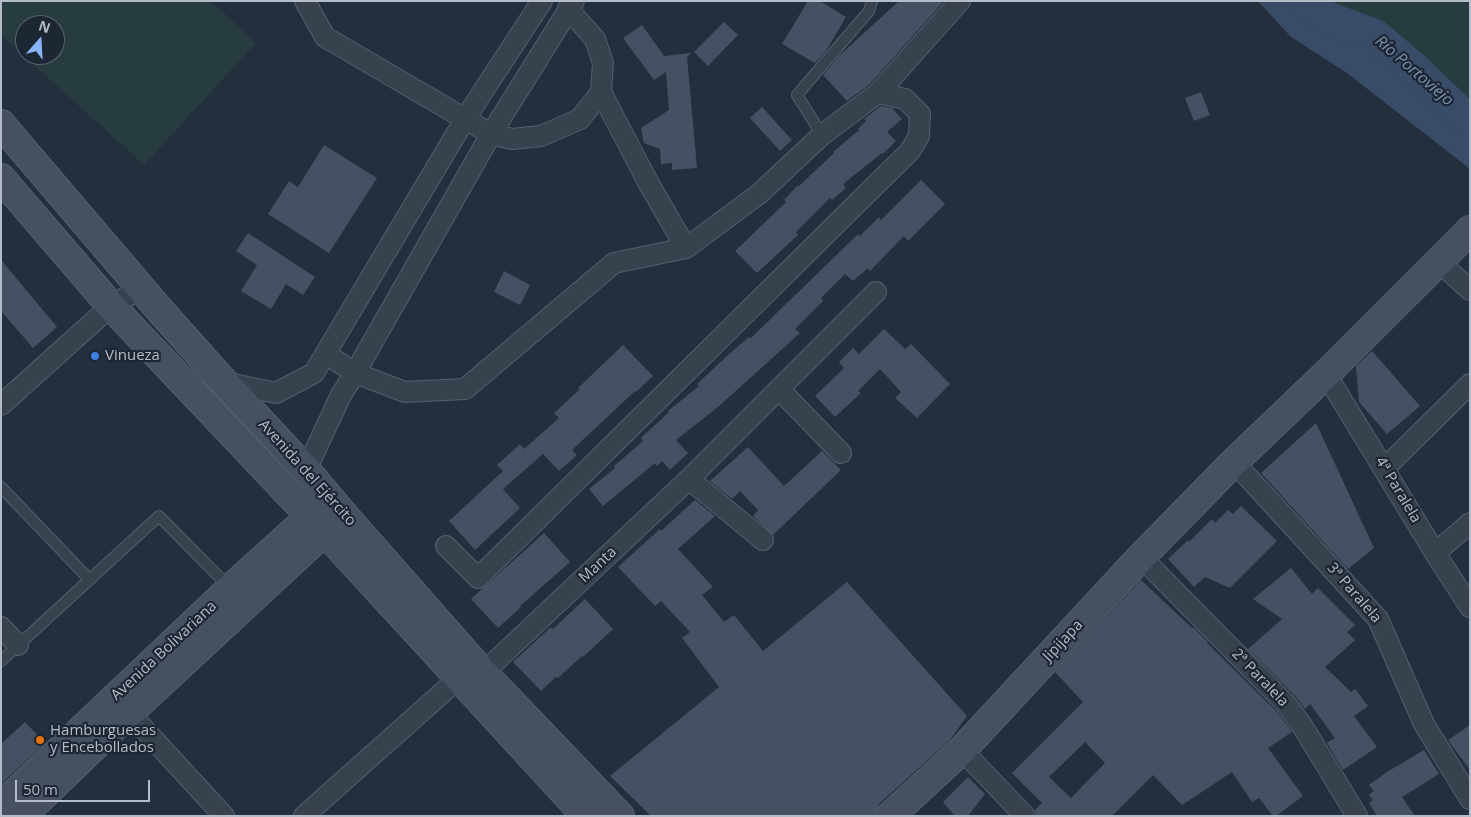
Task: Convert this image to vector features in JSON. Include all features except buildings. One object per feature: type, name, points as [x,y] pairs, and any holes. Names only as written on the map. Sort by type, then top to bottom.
[{"type":"street","points":[[306,1],[325,37],[491,134],[512,139],[542,136],[580,119],[601,92]]},
{"type":"street","points":[[224,382],[276,394],[314,373],[465,120],[542,1]]},
{"type":"street","points":[[326,354],[355,372],[406,392],[465,389],[614,263],[686,248],[759,194],[822,135],[878,93],[960,1]]},
{"type":"street","points":[[306,470],[341,395],[491,134],[571,5],[595,40],[603,63],[601,92],[649,184],[686,248]]},
{"type":"street","points":[[446,546],[478,578],[910,151],[919,136],[920,114],[904,99],[878,93]]},
{"type":"street","name":"Avenida del Ejército","points":[[1,124],[141,288],[224,382],[306,470],[327,515]]},
{"type":"street","name":"Avenida del Ejército","points":[[1,178],[111,306],[327,515],[471,676],[586,816]]},
{"type":"street","name":"Jipijapa","points":[[890,816],[962,750],[1141,557],[1234,462],[1326,374],[1464,236]]},
{"type":"street","points":[[1439,262],[1470,290]]},
{"type":"street","points":[[1,405],[111,306],[141,288]]},
{"type":"street","name":"Manta","points":[[304,816],[471,676],[689,479],[876,292]]},
{"type":"street","name":"4ª Paralela","points":[[1326,374],[1470,607]]},
{"type":"street","points":[[1385,468],[1470,384]]},
{"type":"street","points":[[779,389],[841,453]]},
{"type":"street","name":"3ª Paralela","points":[[1234,462],[1378,618],[1424,724],[1470,799]]},
{"type":"street","points":[[689,479],[764,540]]},
{"type":"street","name":"Avenida Bolivariana","points":[[22,816],[230,589],[327,515]]},
{"type":"street","name":"Avenida Bolivariana","points":[[1,806],[122,706],[327,515]]},
{"type":"street","points":[[1435,553],[1470,523]]},
{"type":"street","name":"2ª Paralela","points":[[1141,557],[1287,705],[1303,727],[1357,816]]},
{"type":"street","points":[[1,628],[18,645]]},
{"type":"street","name":"Avenida del Ejército","points":[[471,676],[620,816]]},
{"type":"street","points":[[122,706],[224,816]]},
{"type":"street","points":[[962,750],[1025,816]]},
{"type":"lane","points":[[822,135],[797,95],[869,11],[872,1]]},
{"type":"lane","points":[[1,487],[89,579]]},
{"type":"lane","points":[[1,660],[159,516],[230,589]]},
{"type":"green space","points":[[1,1],[211,1],[256,43],[144,165],[34,65],[65,65],[65,15],[15,15],[15,48],[1,35]]},
{"type":"green space","points":[[1308,1],[1470,1],[1470,118],[1374,45]]},
{"type":"water","points":[[1258,1],[1316,1],[1372,26],[1394,66],[1470,127],[1470,169],[1347,73],[1291,37]]},
{"type":"waterway","name":"Río Portoviejo","points":[[1302,1],[1319,14],[1375,35],[1412,66],[1470,120]]},
{"type":"place","name":"Vinueza","points":[[95,356]]},
{"type":"place","name":"Hamburguesas y Encebollados","points":[[40,740]]}]
